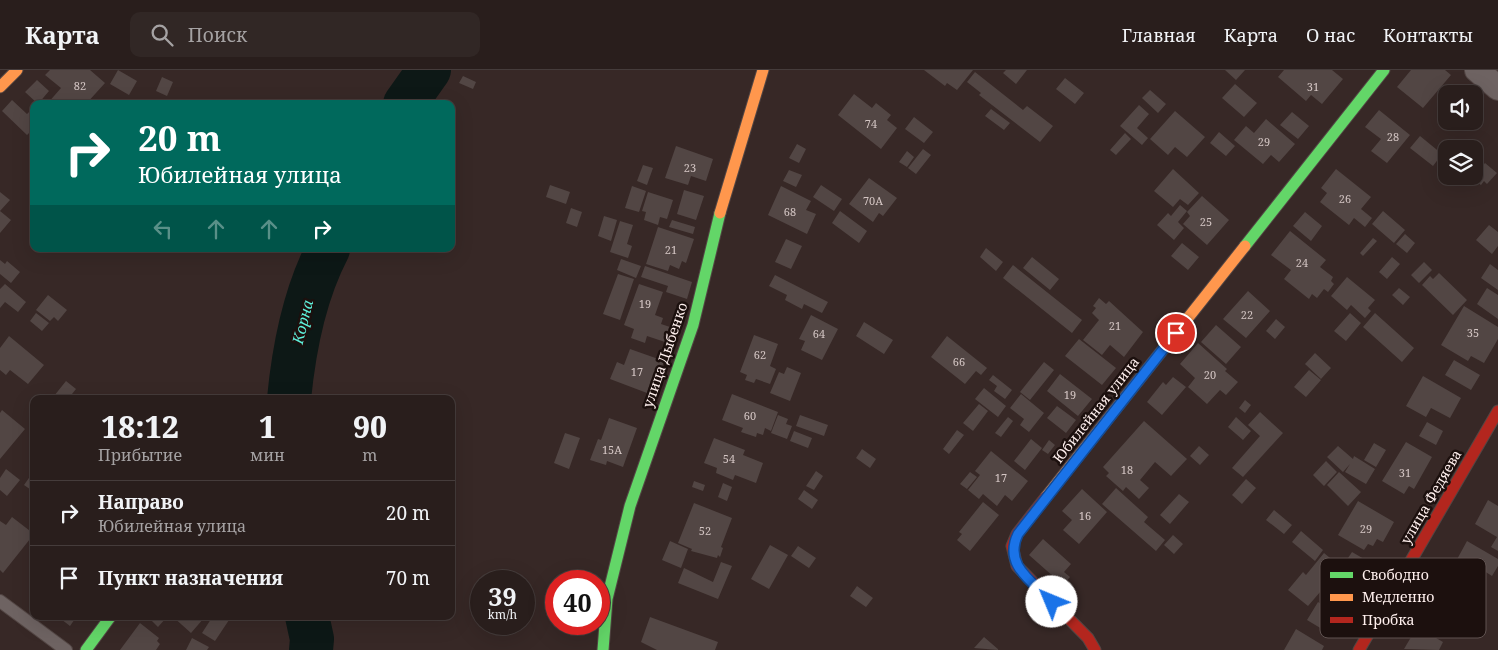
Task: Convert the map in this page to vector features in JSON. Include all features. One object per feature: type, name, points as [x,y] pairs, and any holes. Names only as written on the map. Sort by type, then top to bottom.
[{"type":"street","points":[[0,86],[17,70]]},
{"type":"street","name":"улица Дыбенко","points":[[602,650],[608,599],[630,506],[693,325],[726,190],[763,70]]},
{"type":"street","name":"Юбилейная улица","points":[[1095,650],[1088,638],[1016,566],[1012,546],[1018,534],[1384,70]]},
{"type":"street","points":[[1477,70],[1498,88]]},
{"type":"street","name":"улица Федяева","points":[[1413,558],[1498,411]]},
{"type":"street","points":[[86,650],[108,620]]},
{"type":"street","name":"улица Федяева","points":[[1359,650],[1366,638]]},
{"type":"lane","points":[[0,601],[66,650]]},
{"type":"building","points":[[50,70],[90,70],[105,83],[90,100],[50,100],[61,88],[45,75]]},
{"type":"building","points":[[118,70],[137,81],[129,95],[110,84]]},
{"type":"building","points":[[924,70],[973,70],[957,90],[947,83],[945,86]]},
{"type":"building","points":[[1006,70],[1027,70],[1016,84],[1003,73]]},
{"type":"building","points":[[1225,70],[1245,70],[1236,80]]},
{"type":"building","points":[[1284,70],[1332,70],[1343,79],[1322,104],[1311,95],[1306,101],[1278,77]]},
{"type":"building","points":[[1411,70],[1445,70],[1451,75],[1443,85],[1438,85],[1438,90],[1423,108],[1397,87]]},
{"type":"building","points":[[975,72],[1023,110],[1027,106],[1053,126],[1040,142],[979,95],[981,93],[967,82]]},
{"type":"building","points":[[463,76],[476,82],[473,89],[459,83]]},
{"type":"building","points":[[162,77],[173,82],[167,96],[156,91]]},
{"type":"building","points":[[1065,78],[1084,93],[1075,104],[1056,89]]},
{"type":"building","points":[[37,80],[49,91],[41,100],[34,100],[25,92]]},
{"type":"building","points":[[1235,84],[1257,103],[1244,117],[1222,98]]},
{"type":"building","points":[[1150,90],[1166,104],[1158,113],[1142,98]]},
{"type":"building","points":[[854,94],[872,108],[876,103],[891,115],[887,120],[897,128],[881,149],[838,115]]},
{"type":"building","points":[[12,100],[27,114],[30,111],[30,132],[27,135],[2,111]]},
{"type":"building","points":[[1139,105],[1149,114],[1137,128],[1148,138],[1142,145],[1120,126]]},
{"type":"building","points":[[991,109],[1010,123],[1004,130],[985,116]]},
{"type":"building","points":[[1379,110],[1410,135],[1387,163],[1371,151],[1381,139],[1365,127]]},
{"type":"building","points":[[1175,111],[1205,137],[1187,157],[1175,147],[1168,155],[1150,139]]},
{"type":"building","points":[[1292,112],[1309,126],[1298,139],[1280,125]]},
{"type":"building","points":[[914,117],[933,132],[924,143],[905,129]]},
{"type":"building","points":[[1266,119],[1295,144],[1279,162],[1271,155],[1263,164],[1234,140],[1246,126],[1254,133]]},
{"type":"building","points":[[1219,132],[1235,146],[1226,156],[1210,143]]},
{"type":"building","points":[[1125,133],[1131,139],[1116,155],[1110,150]]},
{"type":"building","points":[[1420,136],[1438,151],[1438,159],[1433,166],[1410,148]]},
{"type":"building","points":[[797,144],[806,149],[799,163],[789,158]]},
{"type":"building","points":[[676,146],[713,159],[706,181],[691,176],[688,185],[665,178]]},
{"type":"building","points":[[923,149],[931,155],[916,174],[908,168]]},
{"type":"building","points":[[907,151],[914,157],[907,167],[899,162]]},
{"type":"building","points":[[1485,163],[1497,173],[1487,184],[1484,181],[1483,182],[1483,165]]},
{"type":"building","points":[[643,165],[653,168],[647,185],[637,181]]},
{"type":"building","points":[[1173,169],[1199,193],[1188,205],[1180,199],[1173,207],[1154,191]]},
{"type":"building","points":[[1336,169],[1371,197],[1361,209],[1372,218],[1365,227],[1354,218],[1349,225],[1320,202],[1327,193],[1321,188]]},
{"type":"building","points":[[789,170],[802,175],[796,187],[783,181]]},
{"type":"building","points":[[869,178],[897,198],[883,216],[879,213],[873,222],[849,204]]},
{"type":"building","points":[[550,185],[570,192],[566,204],[546,197]]},
{"type":"building","points":[[821,185],[842,199],[834,211],[813,197]]},
{"type":"building","points":[[632,186],[646,191],[639,212],[625,208]]},
{"type":"building","points":[[781,186],[811,201],[806,210],[816,214],[807,234],[768,215]]},
{"type":"building","points":[[684,190],[704,196],[696,220],[677,214]]},
{"type":"building","points":[[0,192],[10,200],[0,211]]},
{"type":"building","points":[[648,192],[673,200],[667,219],[660,217],[658,225],[644,220],[646,212],[642,211]]},
{"type":"building","points":[[1202,196],[1229,220],[1207,245],[1183,224],[1190,216],[1187,212]]},
{"type":"building","points":[[1180,205],[1187,211],[1178,222],[1184,228],[1174,240],[1157,225],[1168,213],[1171,216]]},
{"type":"building","points":[[571,208],[582,212],[577,227],[566,223]]},
{"type":"building","points":[[0,211],[11,220],[0,233]]},
{"type":"building","points":[[840,211],[867,231],[859,243],[832,223]]},
{"type":"building","points":[[1383,211],[1405,230],[1394,243],[1372,224]]},
{"type":"building","points":[[1305,212],[1322,226],[1311,241],[1293,226]]},
{"type":"building","points":[[604,216],[617,220],[611,241],[598,236]]},
{"type":"building","points":[[672,220],[695,227],[693,234],[669,227]]},
{"type":"building","points":[[620,221],[633,225],[627,244],[632,246],[628,258],[610,252]]},
{"type":"building","points":[[1489,225],[1498,232],[1498,246],[1492,254],[1476,240]]},
{"type":"building","points":[[658,227],[694,239],[686,263],[682,261],[679,269],[670,265],[668,271],[646,264]]},
{"type":"building","points":[[1290,231],[1326,260],[1320,267],[1333,277],[1331,281],[1334,284],[1328,292],[1324,289],[1317,298],[1312,294],[1309,299],[1284,279],[1291,270],[1271,255]]},
{"type":"building","points":[[1405,234],[1415,243],[1407,253],[1396,244]]},
{"type":"building","points":[[1373,238],[1377,241],[1363,256],[1360,253]]},
{"type":"building","points":[[786,239],[802,246],[791,269],[775,262]]},
{"type":"building","points":[[1182,243],[1199,257],[1188,270],[1171,256]]},
{"type":"building","points":[[986,248],[1003,262],[996,271],[980,257]]},
{"type":"building","points":[[1032,257],[1059,279],[1050,290],[1023,268]]},
{"type":"building","points":[[1392,257],[1400,264],[1387,279],[1379,272]]},
{"type":"building","points":[[621,259],[641,266],[636,278],[617,270]]},
{"type":"building","points":[[0,260],[5,264],[7,261],[20,272],[11,283],[0,274]]},
{"type":"building","points":[[1424,262],[1432,270],[1419,283],[1411,275]]},
{"type":"building","points":[[1490,264],[1498,270],[1498,290],[1481,278]]},
{"type":"building","points":[[1013,265],[1082,320],[1072,333],[1003,278]]},
{"type":"building","points":[[645,266],[692,282],[687,299],[666,292],[668,286],[641,277]]},
{"type":"building","points":[[1439,273],[1467,300],[1453,315],[1422,285],[1430,276],[1433,279]]},
{"type":"building","points":[[618,274],[634,279],[620,320],[603,314]]},
{"type":"building","points":[[775,275],[828,302],[822,313],[804,304],[802,309],[785,300],[787,295],[769,286]]},
{"type":"building","points":[[1347,277],[1375,300],[1368,308],[1371,311],[1365,318],[1351,305],[1347,310],[1331,296]]},
{"type":"building","points":[[5,284],[26,302],[18,312],[5,302],[0,308],[0,289]]},
{"type":"building","points":[[639,284],[663,292],[655,315],[663,318],[661,324],[676,329],[671,344],[647,336],[645,343],[631,338],[634,329],[624,325]]},
{"type":"building","points":[[1399,288],[1410,297],[1403,305],[1392,295]]},
{"type":"building","points":[[1487,288],[1498,295],[1498,319],[1477,304]]},
{"type":"building","points":[[1248,291],[1270,311],[1246,338],[1223,319]]},
{"type":"building","points":[[48,295],[67,310],[58,321],[54,317],[50,321],[36,310]]},
{"type":"building","points":[[1099,298],[1106,304],[1109,301],[1143,332],[1124,357],[1110,345],[1102,355],[1083,340],[1099,320],[1092,313],[1096,308],[1093,306]]},
{"type":"building","points":[[1464,306],[1498,327],[1498,339],[1484,363],[1471,356],[1468,361],[1441,345]]},
{"type":"building","points":[[36,313],[49,323],[42,331],[30,321]]},
{"type":"building","points":[[1350,313],[1361,323],[1346,341],[1334,331]]},
{"type":"building","points":[[1375,313],[1414,348],[1402,362],[1363,327]]},
{"type":"building","points":[[811,315],[838,329],[822,360],[801,350],[805,341],[799,339]]},
{"type":"building","points":[[1276,319],[1285,327],[1275,339],[1266,331]]},
{"type":"building","points":[[864,322],[893,340],[884,354],[856,336]]},
{"type":"building","points":[[1216,325],[1241,347],[1226,364],[1201,342]]},
{"type":"building","points":[[754,335],[778,344],[770,366],[776,369],[770,384],[756,379],[754,383],[745,380],[747,375],[740,372]]},
{"type":"building","points":[[9,336],[44,365],[28,384],[10,370],[6,375],[0,370],[0,348]]},
{"type":"building","points":[[947,336],[987,368],[981,375],[976,371],[965,384],[931,357]]},
{"type":"building","points":[[1079,339],[1116,368],[1102,385],[1065,356]]},
{"type":"building","points":[[1198,343],[1227,369],[1225,371],[1238,382],[1226,395],[1220,390],[1207,404],[1188,387],[1195,378],[1180,364]]},
{"type":"building","points":[[630,349],[664,361],[657,382],[651,380],[647,393],[610,379],[617,362],[624,365]]},
{"type":"building","points":[[1315,353],[1331,368],[1321,379],[1305,364]]},
{"type":"building","points":[[1454,360],[1480,375],[1471,390],[1445,375]]},
{"type":"building","points":[[1044,362],[1054,370],[1030,400],[1020,392]]},
{"type":"building","points":[[787,367],[801,373],[790,401],[770,393],[779,372],[784,374]]},
{"type":"building","points":[[1309,370],[1321,380],[1306,397],[1294,387]]},
{"type":"building","points":[[1060,374],[1092,399],[1078,416],[1047,391]]},
{"type":"building","points":[[993,375],[1012,390],[1005,399],[994,391],[997,386],[989,380]]},
{"type":"building","points":[[1423,376],[1461,398],[1450,418],[1431,408],[1426,417],[1406,406]]},
{"type":"building","points":[[1173,377],[1186,387],[1162,415],[1147,402],[1163,382],[1166,385]]},
{"type":"building","points":[[66,381],[76,389],[71,395],[55,395]]},
{"type":"building","points":[[984,388],[1006,406],[998,417],[975,399]]},
{"type":"building","points":[[732,394],[778,412],[771,431],[765,428],[763,435],[757,433],[756,437],[741,432],[743,428],[722,420]]},
{"type":"building","points":[[1021,394],[1044,413],[1029,432],[1020,425],[1024,419],[1010,408]]},
{"type":"building","points":[[1245,400],[1251,405],[1245,413],[1239,408]]},
{"type":"building","points":[[979,404],[988,411],[973,431],[963,423]]},
{"type":"building","points":[[1057,406],[1076,420],[1066,433],[1047,418]]},
{"type":"building","points":[[2,410],[25,429],[0,459],[0,413]]},
{"type":"building","points":[[1260,412],[1283,433],[1243,477],[1232,468],[1260,436],[1248,425]]},
{"type":"building","points":[[778,415],[788,419],[786,424],[792,426],[787,439],[771,433]]},
{"type":"building","points":[[800,415],[828,425],[824,436],[796,426]]},
{"type":"building","points":[[1008,417],[1013,421],[1001,437],[995,433]]},
{"type":"building","points":[[1236,417],[1251,431],[1243,440],[1228,427]]},
{"type":"building","points":[[609,418],[637,428],[623,467],[607,461],[606,465],[590,460],[598,439],[601,440]]},
{"type":"building","points":[[1144,421],[1187,459],[1171,476],[1155,462],[1140,480],[1149,488],[1139,499],[1126,487],[1123,491],[1106,476],[1109,473],[1103,467]]},
{"type":"building","points":[[1427,422],[1443,431],[1436,445],[1419,436]]},
{"type":"building","points":[[957,430],[964,435],[949,454],[943,449]]},
{"type":"building","points":[[794,431],[812,438],[808,448],[790,441]]},
{"type":"building","points":[[565,433],[580,438],[569,469],[554,463]]},
{"type":"building","points":[[714,438],[745,450],[743,455],[763,463],[756,483],[735,475],[733,480],[716,473],[717,468],[704,463]]},
{"type":"building","points":[[1031,439],[1042,448],[1025,470],[1014,461]]},
{"type":"building","points":[[1049,440],[1055,445],[1048,454],[1042,450]]},
{"type":"building","points":[[1406,442],[1432,457],[1414,489],[1409,486],[1404,494],[1382,481]]},
{"type":"building","points":[[1374,443],[1386,450],[1376,467],[1364,460]]},
{"type":"building","points":[[1199,446],[1209,455],[1200,465],[1190,456]]},
{"type":"building","points":[[1338,446],[1353,459],[1354,456],[1375,469],[1366,484],[1345,472],[1350,464],[1343,472],[1327,457]]},
{"type":"building","points":[[862,449],[876,459],[870,468],[856,458]]},
{"type":"building","points":[[991,451],[1028,481],[1012,501],[1005,495],[997,506],[983,494],[979,499],[968,490],[980,475],[975,471]]},
{"type":"building","points":[[1326,461],[1337,472],[1324,486],[1313,475]]},
{"type":"building","points":[[6,469],[20,480],[7,496],[0,490],[0,478]]},
{"type":"building","points":[[816,471],[823,476],[814,490],[806,486]]},
{"type":"building","points":[[970,472],[977,477],[967,489],[960,484]]},
{"type":"building","points":[[1339,472],[1361,492],[1348,506],[1327,485]]},
{"type":"building","points":[[30,476],[30,489],[24,485]]},
{"type":"building","points":[[1246,479],[1256,488],[1242,504],[1232,495]]},
{"type":"building","points":[[694,481],[705,485],[703,491],[692,487]]},
{"type":"building","points":[[723,483],[732,487],[727,501],[718,497]]},
{"type":"building","points":[[1116,488],[1148,517],[1144,522],[1165,540],[1156,551],[1102,504]]},
{"type":"building","points":[[1082,489],[1107,512],[1079,544],[1063,530],[1072,520],[1062,511]]},
{"type":"building","points":[[804,490],[818,500],[812,509],[798,499]]},
{"type":"building","points":[[1179,494],[1189,502],[1170,524],[1160,515]]},
{"type":"building","points":[[1488,500],[1498,506],[1498,551],[1491,547],[1497,537],[1475,524]]},
{"type":"building","points":[[1358,501],[1394,522],[1383,542],[1377,539],[1373,546],[1368,544],[1364,550],[1338,535]]},
{"type":"building","points":[[983,502],[999,515],[970,551],[957,540],[962,534],[959,532]]},
{"type":"building","points":[[694,503],[732,518],[721,547],[723,548],[720,557],[718,555],[717,558],[691,551],[692,549],[678,543]]},
{"type":"building","points":[[1274,510],[1292,525],[1284,534],[1266,520]]},
{"type":"building","points":[[12,517],[30,531],[30,539],[3,573],[0,570],[0,521],[6,525]]},
{"type":"building","points":[[1301,531],[1323,550],[1315,561],[1292,542]]},
{"type":"building","points":[[1173,535],[1183,544],[1174,554],[1164,545]]},
{"type":"building","points":[[1043,539],[1071,564],[1064,572],[1070,577],[1063,585],[1029,555]]},
{"type":"building","points":[[670,541],[688,549],[681,568],[662,560]]},
{"type":"building","points":[[1467,541],[1498,559],[1498,566],[1492,576],[1486,572],[1486,558],[1458,558]]},
{"type":"building","points":[[770,545],[788,555],[769,589],[751,579]]},
{"type":"building","points":[[798,546],[816,558],[809,568],[791,556]]},
{"type":"building","points":[[1352,552],[1362,558],[1348,558]]},
{"type":"building","points":[[1324,553],[1330,558],[1320,558],[1320,592],[1308,606],[1288,590],[1303,572],[1306,575]]},
{"type":"building","points":[[721,562],[732,566],[718,599],[678,583],[684,568],[713,582]]},
{"type":"building","points":[[857,586],[873,598],[866,607],[850,596]]},
{"type":"building","points":[[1318,602],[1320,603],[1320,628],[1307,620]]},
{"type":"building","points":[[650,617],[718,642],[715,650],[657,650],[641,642]]},
{"type":"building","points":[[62,620],[74,620],[70,626]]},
{"type":"building","points":[[151,620],[164,620],[158,627]]},
{"type":"building","points":[[176,620],[202,620],[191,633]]},
{"type":"building","points":[[210,620],[229,620],[215,641],[202,633]]},
{"type":"building","points":[[140,623],[159,638],[157,641],[160,644],[156,650],[120,650]]},
{"type":"building","points":[[1296,629],[1324,646],[1322,650],[1284,650]]},
{"type":"building","points":[[984,637],[999,650],[974,648]]},
{"type":"building","points":[[192,638],[209,647],[207,650],[186,650]]},
{"type":"building","points":[[1410,638],[1436,638],[1443,642],[1439,650],[1404,649]]},
{"type":"waterway","name":"Корна","points":[[408,100],[429,70]]},
{"type":"waterway","name":"Корна","points":[[290,395],[301,322],[312,285],[327,252]]},
{"type":"waterway","name":"Корна","points":[[308,620],[312,639],[311,650]]},
{"type":"traffic: fast","points":[[1245,246],[1384,70]]},
{"type":"traffic: fast","points":[[603,650],[607,599],[630,506],[693,325],[720,213]]},
{"type":"traffic: fast","points":[[86,650],[108,620]]},
{"type":"traffic: slow","points":[[0,87],[17,70]]},
{"type":"traffic: slow","points":[[720,213],[763,70]]},
{"type":"traffic: slow","points":[[1046,497],[1245,246]]},
{"type":"traffic: jam","points":[[1413,558],[1498,411]]},
{"type":"traffic: jam","points":[[1046,497],[1017,534],[1012,546],[1017,566],[1088,638],[1095,650]]},
{"type":"traffic: jam","points":[[1359,650],[1366,638]]},
{"type":"route","points":[[1052,602],[1016,566],[1012,556],[1012,546],[1018,534],[1176,333]]}]
